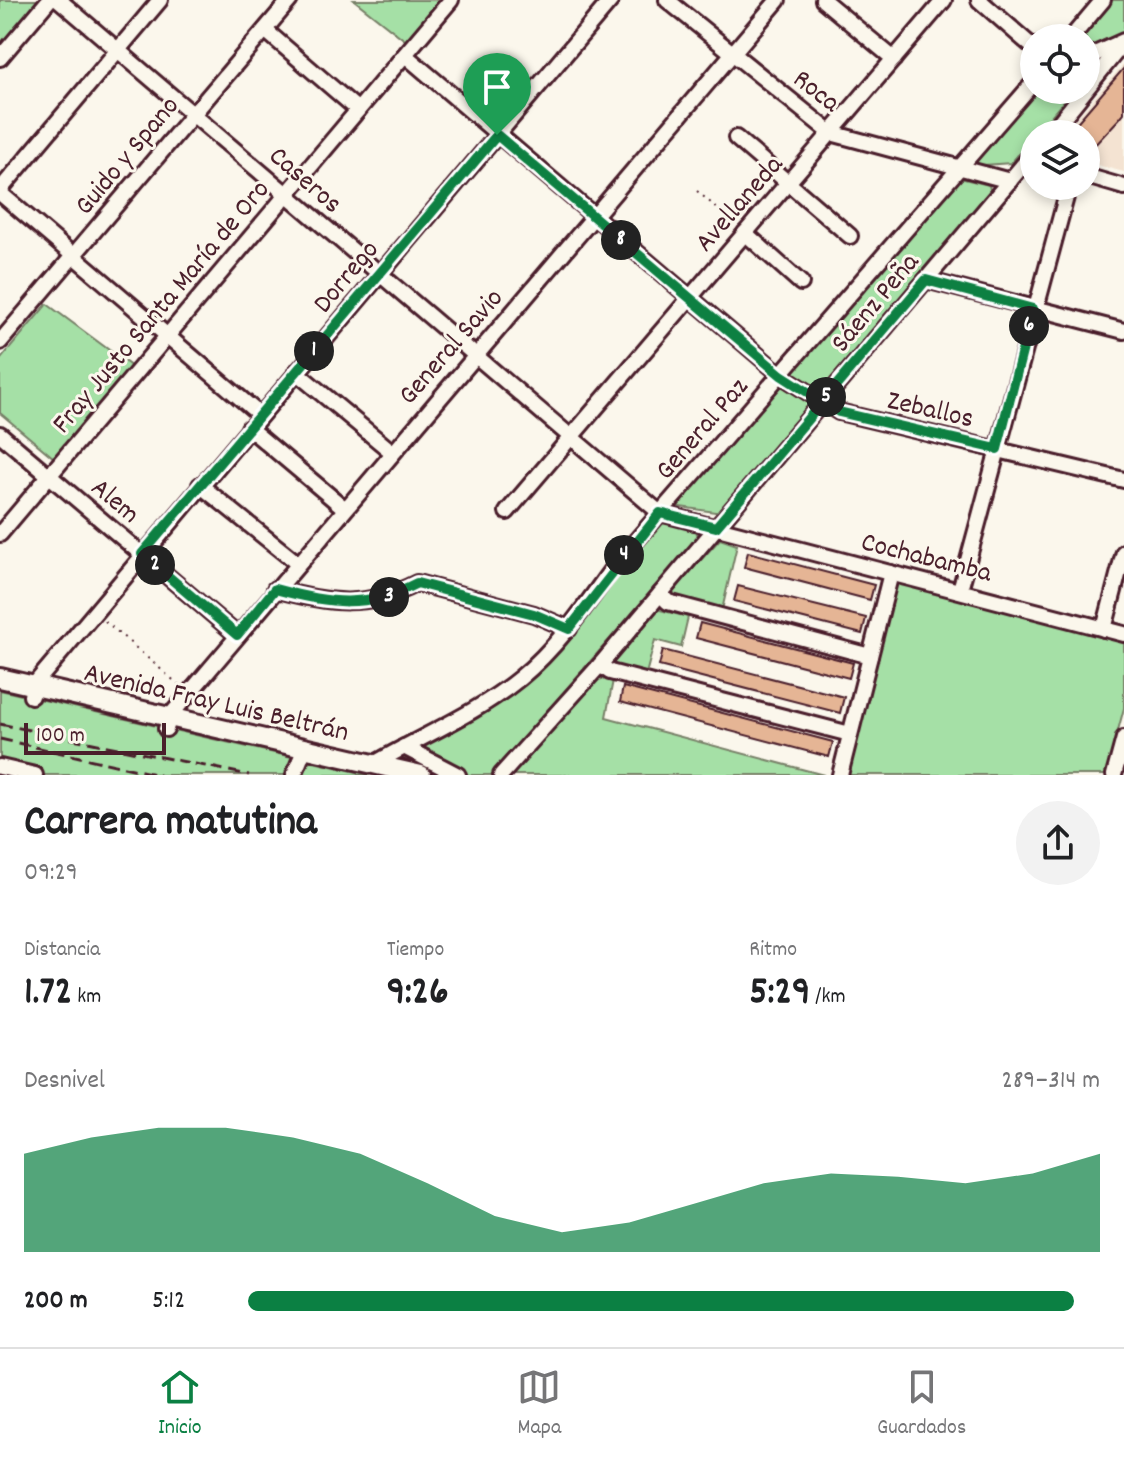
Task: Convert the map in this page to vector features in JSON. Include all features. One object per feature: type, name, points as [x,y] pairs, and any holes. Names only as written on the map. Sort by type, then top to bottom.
[{"type":"main road","name":"Avenida Fray Luis Beltrán","points":[[0,678],[32,691],[168,722],[300,762],[421,775]]},
{"type":"main road","name":"Avenida Fray Luis Beltrán","points":[[0,690],[32,691]]},
{"type":"street","points":[[0,58],[49,0]]},
{"type":"street","name":"Caseros","points":[[59,0],[660,513],[716,527]]},
{"type":"street","points":[[160,0],[0,191],[260,415]]},
{"type":"street","name":"Guido y Spano","points":[[0,342],[290,0]]},
{"type":"street","name":"Dorrego","points":[[32,691],[142,554],[611,0]]},
{"type":"street","name":"Roca","points":[[667,0],[831,133],[1010,181]]},
{"type":"street","name":"General Savio","points":[[168,722],[275,589],[778,0]]},
{"type":"street","points":[[823,0],[894,59]]},
{"type":"street","name":"Avellaneda","points":[[507,512],[944,0]]},
{"type":"street","points":[[979,0],[1020,36]]},
{"type":"street","points":[[1083,24],[1103,0]]},
{"type":"street","name":"Fray Justo Santa María de Oro","points":[[0,534],[450,1]]},
{"type":"street","points":[[265,30],[358,110]]},
{"type":"street","points":[[1100,52],[1124,42]]},
{"type":"street","points":[[1062,120],[1124,42]]},
{"type":"street","name":"Zeballos","points":[[405,55],[781,375],[839,412],[1124,480]]},
{"type":"street","name":"General Paz","points":[[371,770],[404,747],[476,709],[521,677],[569,629],[660,513],[1020,98]]},
{"type":"street","points":[[1071,104],[1071,109]]},
{"type":"street","points":[[736,138],[850,236]]},
{"type":"street","name":"Sáenz Peña","points":[[501,775],[600,665],[1020,171]]},
{"type":"street","points":[[1100,180],[1124,187]]},
{"type":"street","points":[[960,590],[1033,309],[1065,200]]},
{"type":"street","points":[[745,233],[801,283]]},
{"type":"street","points":[[926,280],[1124,331]]},
{"type":"street","points":[[296,372],[392,452]]},
{"type":"street","points":[[249,428],[344,508]]},
{"type":"street","name":"Alem","points":[[0,434],[237,635]]},
{"type":"street","points":[[200,485],[297,563]]},
{"type":"street","name":"Cochabamba","points":[[716,527],[1124,634]]},
{"type":"street","points":[[1104,629],[1124,552]]},
{"type":"street","points":[[840,775],[891,573]]},
{"type":"street","points":[[275,589],[314,600],[367,602],[388,598],[417,583],[534,614],[569,629]]},
{"type":"street","points":[[660,594],[668,602],[870,656]]},
{"type":"street","points":[[600,665],[610,672],[850,734]]},
{"type":"street","points":[[1114,775],[1124,738]]},
{"type":"street","points":[[404,747],[458,775]]},
{"type":"street","points":[[0,767],[35,775]]},
{"type":"path","points":[[697,191],[745,233]]},
{"type":"path","points":[[94,612],[189,693]]},
{"type":"shaded area","points":[[1124,64],[1124,172],[1100,166],[1100,120],[1075,120],[1089,104],[1100,104],[1100,92]]},
{"type":"green space","points":[[0,0],[47,0],[0,56]]},
{"type":"green space","points":[[354,0],[445,0],[410,44]]},
{"type":"green space","points":[[1107,0],[1124,0],[1124,31],[1118,37],[1100,43],[1100,24],[1087,24]]},
{"type":"green space","points":[[1022,104],[1061,104],[1048,120],[1020,120],[1020,152],[1011,163],[970,166]]},
{"type":"green space","points":[[960,178],[989,185],[991,194],[722,513],[673,506]]},
{"type":"green space","points":[[47,304],[132,367],[54,458],[0,413],[0,360]]},
{"type":"green space","points":[[659,522],[695,530],[699,537],[491,775],[458,775],[394,761],[467,723],[524,681]]},
{"type":"green space","points":[[720,539],[737,545],[722,610],[674,598],[670,594]]},
{"type":"green space","points":[[894,579],[1124,642],[1124,708],[1106,775],[845,775]]},
{"type":"green space","points":[[656,609],[688,617],[681,647],[655,640],[646,674],[615,667],[613,659]]},
{"type":"green space","points":[[595,680],[613,680],[606,717],[824,775],[512,775]]},
{"type":"green space","points":[[0,690],[370,775],[36,775],[0,767]]},
{"type":"building","points":[[1124,68],[1124,113],[1100,139],[1100,120],[1079,120],[1093,104],[1100,104],[1100,96]]},
{"type":"building","points":[[748,552],[874,585],[870,600],[744,567]]},
{"type":"building","points":[[738,586],[866,618],[862,634],[734,601]]},
{"type":"building","points":[[700,623],[853,663],[849,678],[696,638]]},
{"type":"building","points":[[663,650],[844,697],[840,713],[659,666]]},
{"type":"building","points":[[623,687],[833,742],[829,757],[620,702]]},
{"type":"railway","points":[[0,724],[249,775]]},
{"type":"railway","points":[[0,739],[159,775]]},
{"type":"route","points":[[497,135],[142,554],[237,635],[275,589],[314,600],[367,602],[388,598],[417,583],[449,594],[534,614],[569,629],[614,566],[660,513],[716,527],[823,400],[926,280],[1033,309],[997,449],[839,412],[823,400],[781,375],[497,135]]}]
